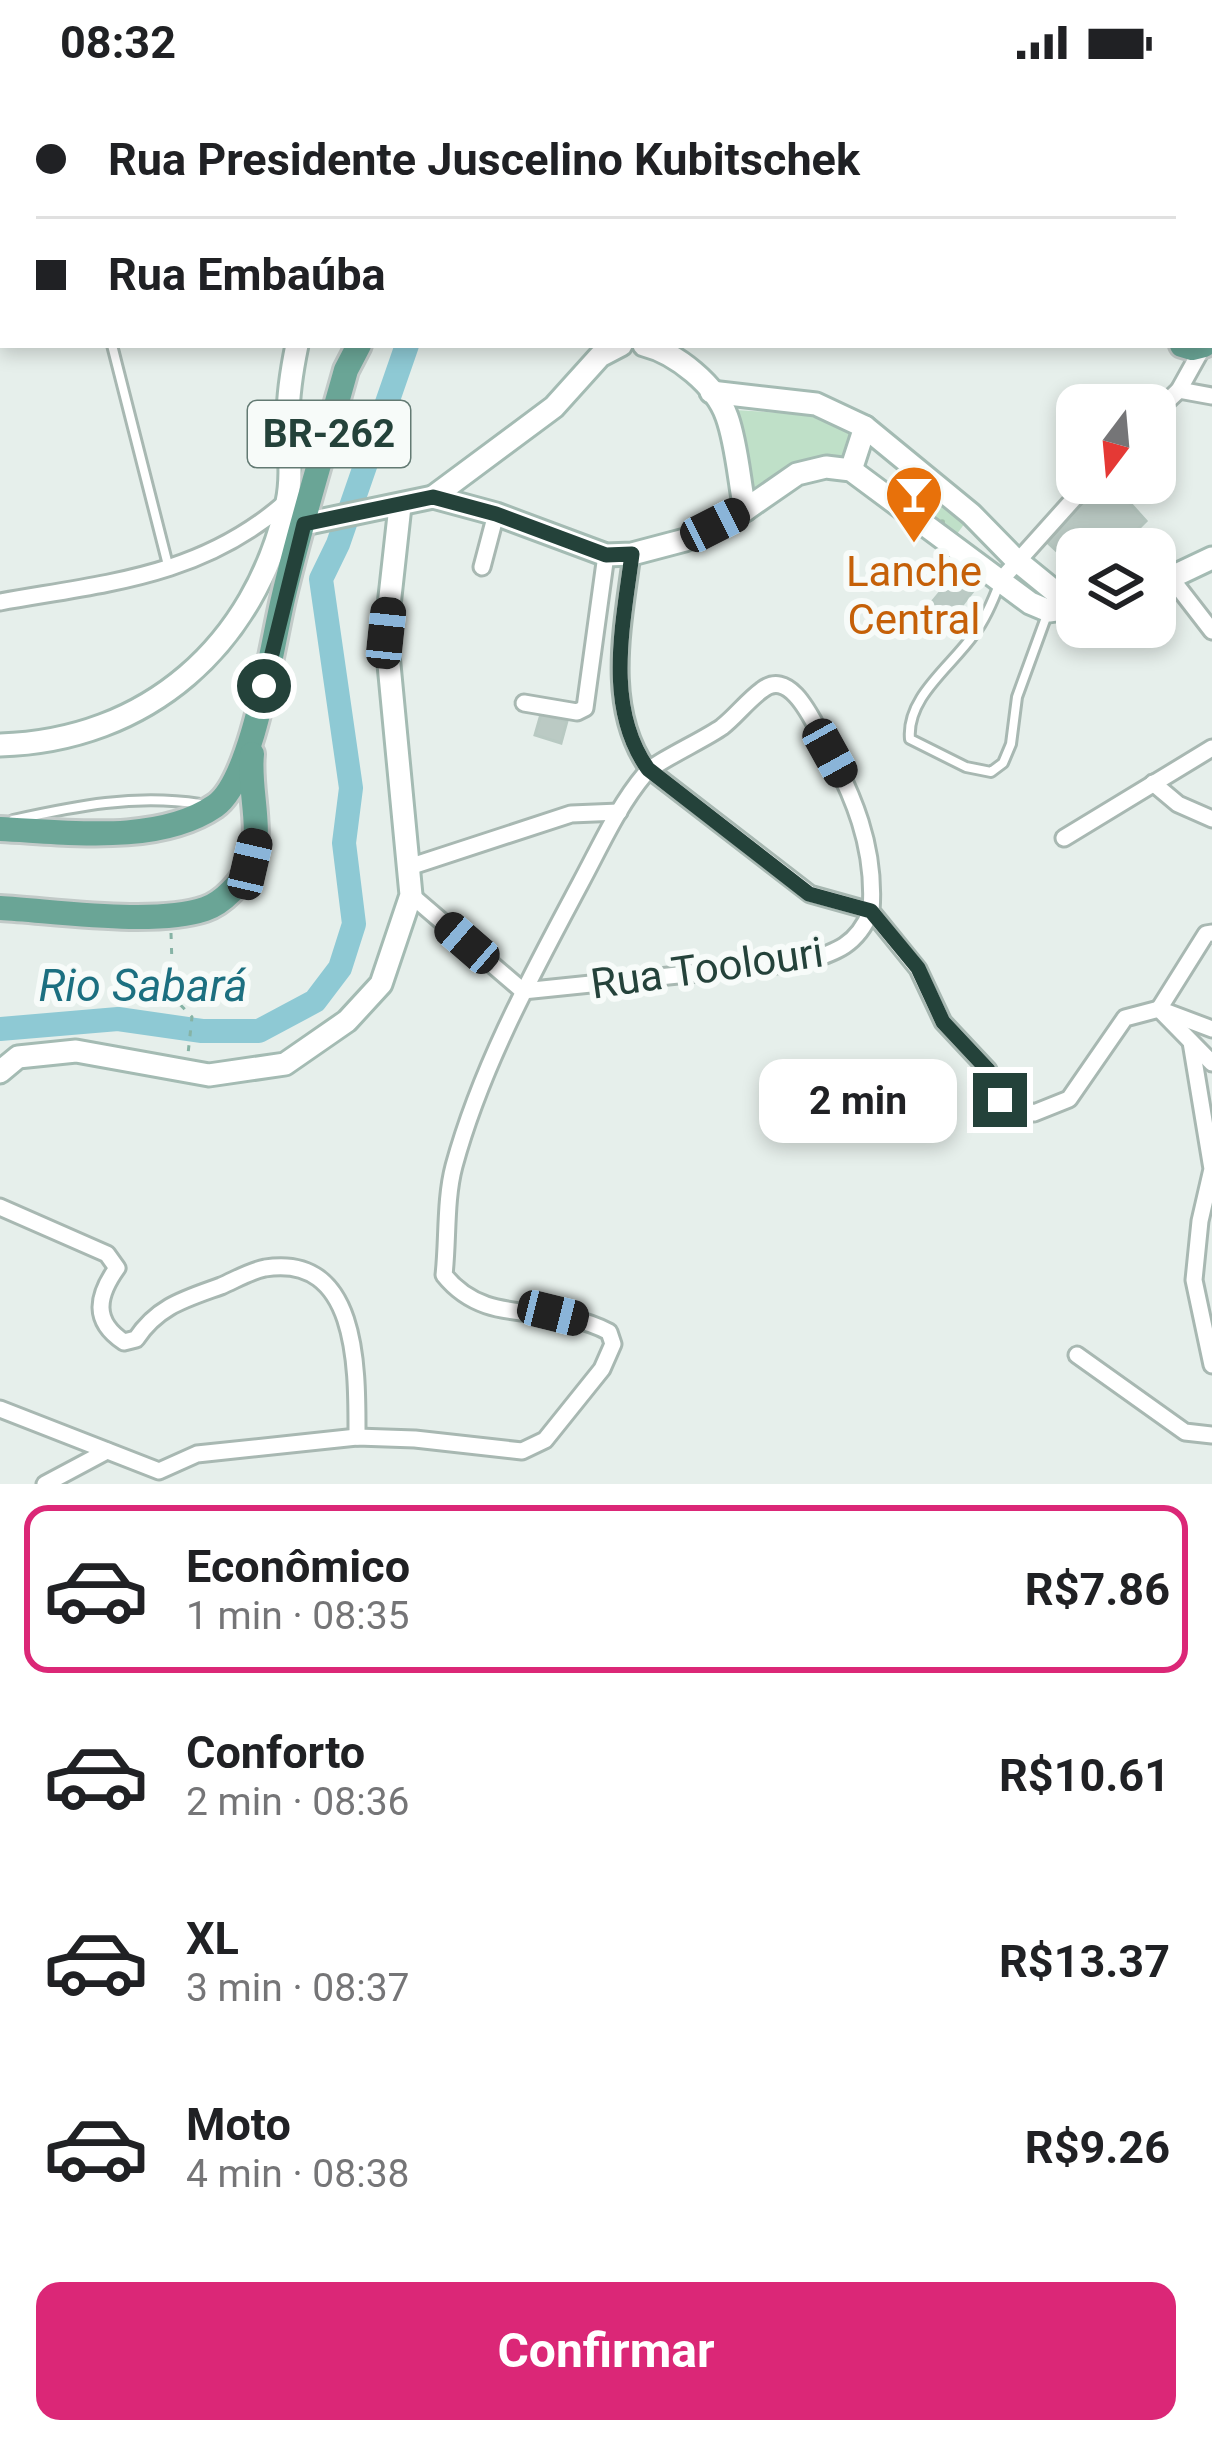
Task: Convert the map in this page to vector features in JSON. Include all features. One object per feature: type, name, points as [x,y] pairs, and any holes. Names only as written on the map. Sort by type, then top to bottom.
[{"type":"main road","points":[[0,746],[35,744],[124,718],[184,677],[213,652],[239,619],[261,580],[287,501],[288,419],[297,348]]},
{"type":"main road","name":"BR-262","points":[[217,804],[238,772],[257,716],[313,523],[346,370],[357,348]]},
{"type":"main road","points":[[313,523],[433,497],[554,407],[600,356],[615,348]]},
{"type":"main road","points":[[655,348],[711,392],[727,414],[745,510]]},
{"type":"main road","points":[[711,392],[816,404],[866,427],[1056,592]]},
{"type":"main road","points":[[851,470],[866,427]]},
{"type":"main road","points":[[433,497],[496,514],[606,555],[632,554],[685,540],[745,510],[796,474],[826,467],[851,470],[1030,603],[1056,610]]},
{"type":"main road","points":[[464,472],[471,507]]},
{"type":"main road","points":[[899,504],[925,476]]},
{"type":"main road","points":[[0,1072],[18,1057],[76,1051],[209,1076],[285,1064],[347,1021],[381,984],[411,896],[386,633],[390,508]]},
{"type":"main road","points":[[1176,576],[1212,558]]},
{"type":"main road","name":"BR-262","points":[[0,908],[170,914],[207,908],[238,886],[257,837],[250,774],[257,716]]},
{"type":"main road","points":[[0,826],[141,830],[187,821],[217,804],[253,811]]},
{"type":"street","points":[[1198,348],[1178,390],[1212,396]]},
{"type":"street","points":[[2,596],[169,570],[252,531],[287,501]]},
{"type":"street","points":[[1000,581],[1068,504]]},
{"type":"street","points":[[482,567],[496,514]]},
{"type":"street","points":[[632,554],[620,655],[623,710],[633,748],[648,769],[809,894],[871,911],[918,968],[943,1022],[988,1070],[1000,1100],[1034,1113],[1069,1099],[1125,1018],[1159,1009],[1212,1029]]},
{"type":"street","points":[[524,703],[577,712],[585,708],[606,555]]},
{"type":"street","points":[[1176,595],[1212,631]]},
{"type":"street","points":[[0,1409],[107,1451],[156,1478],[197,1454],[357,1437],[522,1451],[545,1440],[602,1369],[613,1344],[609,1332],[553,1313],[490,1309],[460,1296],[444,1275],[452,1172],[523,991],[619,812],[648,769],[689,750],[726,724],[765,686],[778,684],[791,690],[808,711],[854,795],[874,878],[871,911]]},
{"type":"street","points":[[1064,838],[1212,748]]},
{"type":"street","points":[[1154,783],[1178,804],[1212,819]]},
{"type":"street","points":[[410,867],[571,814],[619,812]]},
{"type":"street","points":[[411,896],[523,991]]},
{"type":"street","name":"Rua Toolouri","points":[[523,991],[804,962],[844,950],[863,930],[871,911]]},
{"type":"street","points":[[1159,1009],[1205,934],[1212,933]]},
{"type":"street","points":[[1159,1009],[1212,1063]]},
{"type":"street","points":[[1191,1042],[1212,1169],[1194,1280],[1212,1365]]},
{"type":"street","points":[[0,1207],[107,1253],[117,1268],[102,1288],[99,1312],[109,1332],[124,1342],[136,1339],[149,1319],[169,1304],[262,1268],[298,1268],[320,1276],[335,1295],[348,1327],[357,1391],[357,1437]]},
{"type":"street","points":[[1077,1355],[1185,1432],[1212,1435]]},
{"type":"street","points":[[45,1484],[107,1451]]},
{"type":"lane","points":[[113,348],[169,570]]},
{"type":"lane","points":[[1000,581],[973,636],[919,700],[908,724],[910,739],[966,767],[991,772],[1003,763],[1011,744],[1017,697],[1049,611]]},
{"type":"path","points":[[170,914],[173,997],[192,1017],[191,1039]]},
{"type":"green space","points":[[735,410],[814,415],[855,430],[848,466],[792,470],[748,494]]},
{"type":"green space","points":[[933,498],[965,523],[957,534],[924,510]]},
{"type":"building","points":[[1081,504],[1131,504],[1146,521],[1139,528],[1057,528]]},
{"type":"building","points":[[1056,529],[1056,550],[1045,540]]},
{"type":"building","points":[[963,565],[981,581],[951,619],[932,602]]},
{"type":"building","points":[[541,714],[567,721],[561,743],[535,735]]},
{"type":"waterway","name":"Rio Sabará","points":[[0,1029],[118,1019],[202,1031],[259,1031],[315,1001],[340,968],[354,924],[344,843],[351,788],[321,579],[338,544],[406,348]]},
{"type":"place","name":"Lanche Central","points":[[914,545]]},
{"type":"route","points":[[264,686],[304,524],[433,497],[496,514],[606,555],[632,554],[620,655],[623,710],[633,748],[648,769],[809,894],[871,911],[918,968],[943,1022],[988,1070],[1000,1100]]}]
